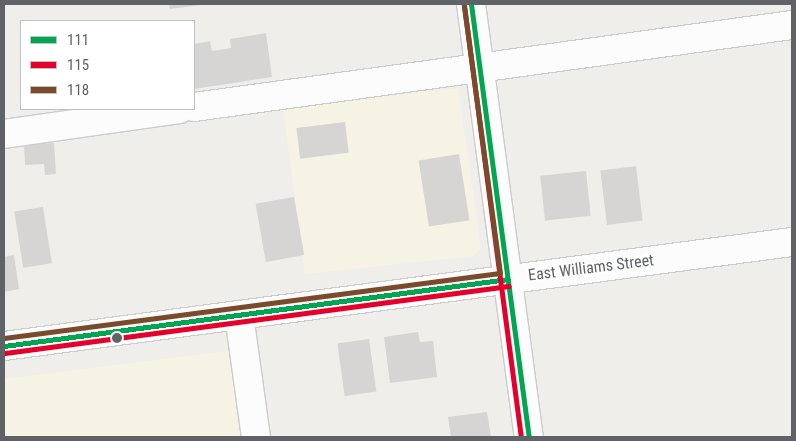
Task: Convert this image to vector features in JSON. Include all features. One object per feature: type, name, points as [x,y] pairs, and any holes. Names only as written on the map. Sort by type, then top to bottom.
[{"type":"street","points":[[471,4],[529,437]]},
{"type":"street","points":[[195,107],[479,65],[792,25]]},
{"type":"street","points":[[4,134],[172,110]]},
{"type":"street","name":"East Williams Street","points":[[4,346],[792,242]]},
{"type":"street","points":[[239,315],[256,437]]},
{"type":"shaded area","points":[[458,88],[481,249],[473,256],[305,274],[283,108]]},
{"type":"shaded area","points":[[258,347],[269,437],[4,437],[4,379]]},
{"type":"building","points":[[169,4],[201,4],[201,5],[170,9]]},
{"type":"building","points":[[266,33],[272,77],[195,89],[195,44],[210,41],[212,51],[231,48],[230,39]]},
{"type":"building","points":[[345,122],[349,153],[300,159],[296,128]]},
{"type":"building","points":[[54,143],[56,174],[45,175],[44,164],[25,165],[24,145]]},
{"type":"building","points":[[459,154],[469,220],[429,227],[419,160]]},
{"type":"building","points":[[636,166],[643,221],[607,225],[600,170]]},
{"type":"building","points":[[586,171],[591,216],[545,221],[540,176]]},
{"type":"building","points":[[294,197],[304,255],[266,262],[256,204]]},
{"type":"building","points":[[43,207],[52,263],[23,268],[14,212]]},
{"type":"building","points":[[14,255],[19,289],[4,292],[4,257]]},
{"type":"building","points":[[418,332],[420,342],[433,341],[437,377],[390,383],[384,337]]},
{"type":"building","points":[[369,339],[376,391],[345,396],[337,343]]},
{"type":"building","points":[[487,412],[491,437],[451,437],[448,417]]},
{"type":"transit line","name":"111","points":[[471,4],[529,437]]},
{"type":"transit line","name":"115","points":[[464,5],[521,437]]},
{"type":"transit line","name":"118","points":[[4,338],[500,273],[464,5]]},
{"type":"transit line","name":"111","points":[[4,346],[508,279]]},
{"type":"transit line","name":"115","points":[[5,353],[509,286]]}]
